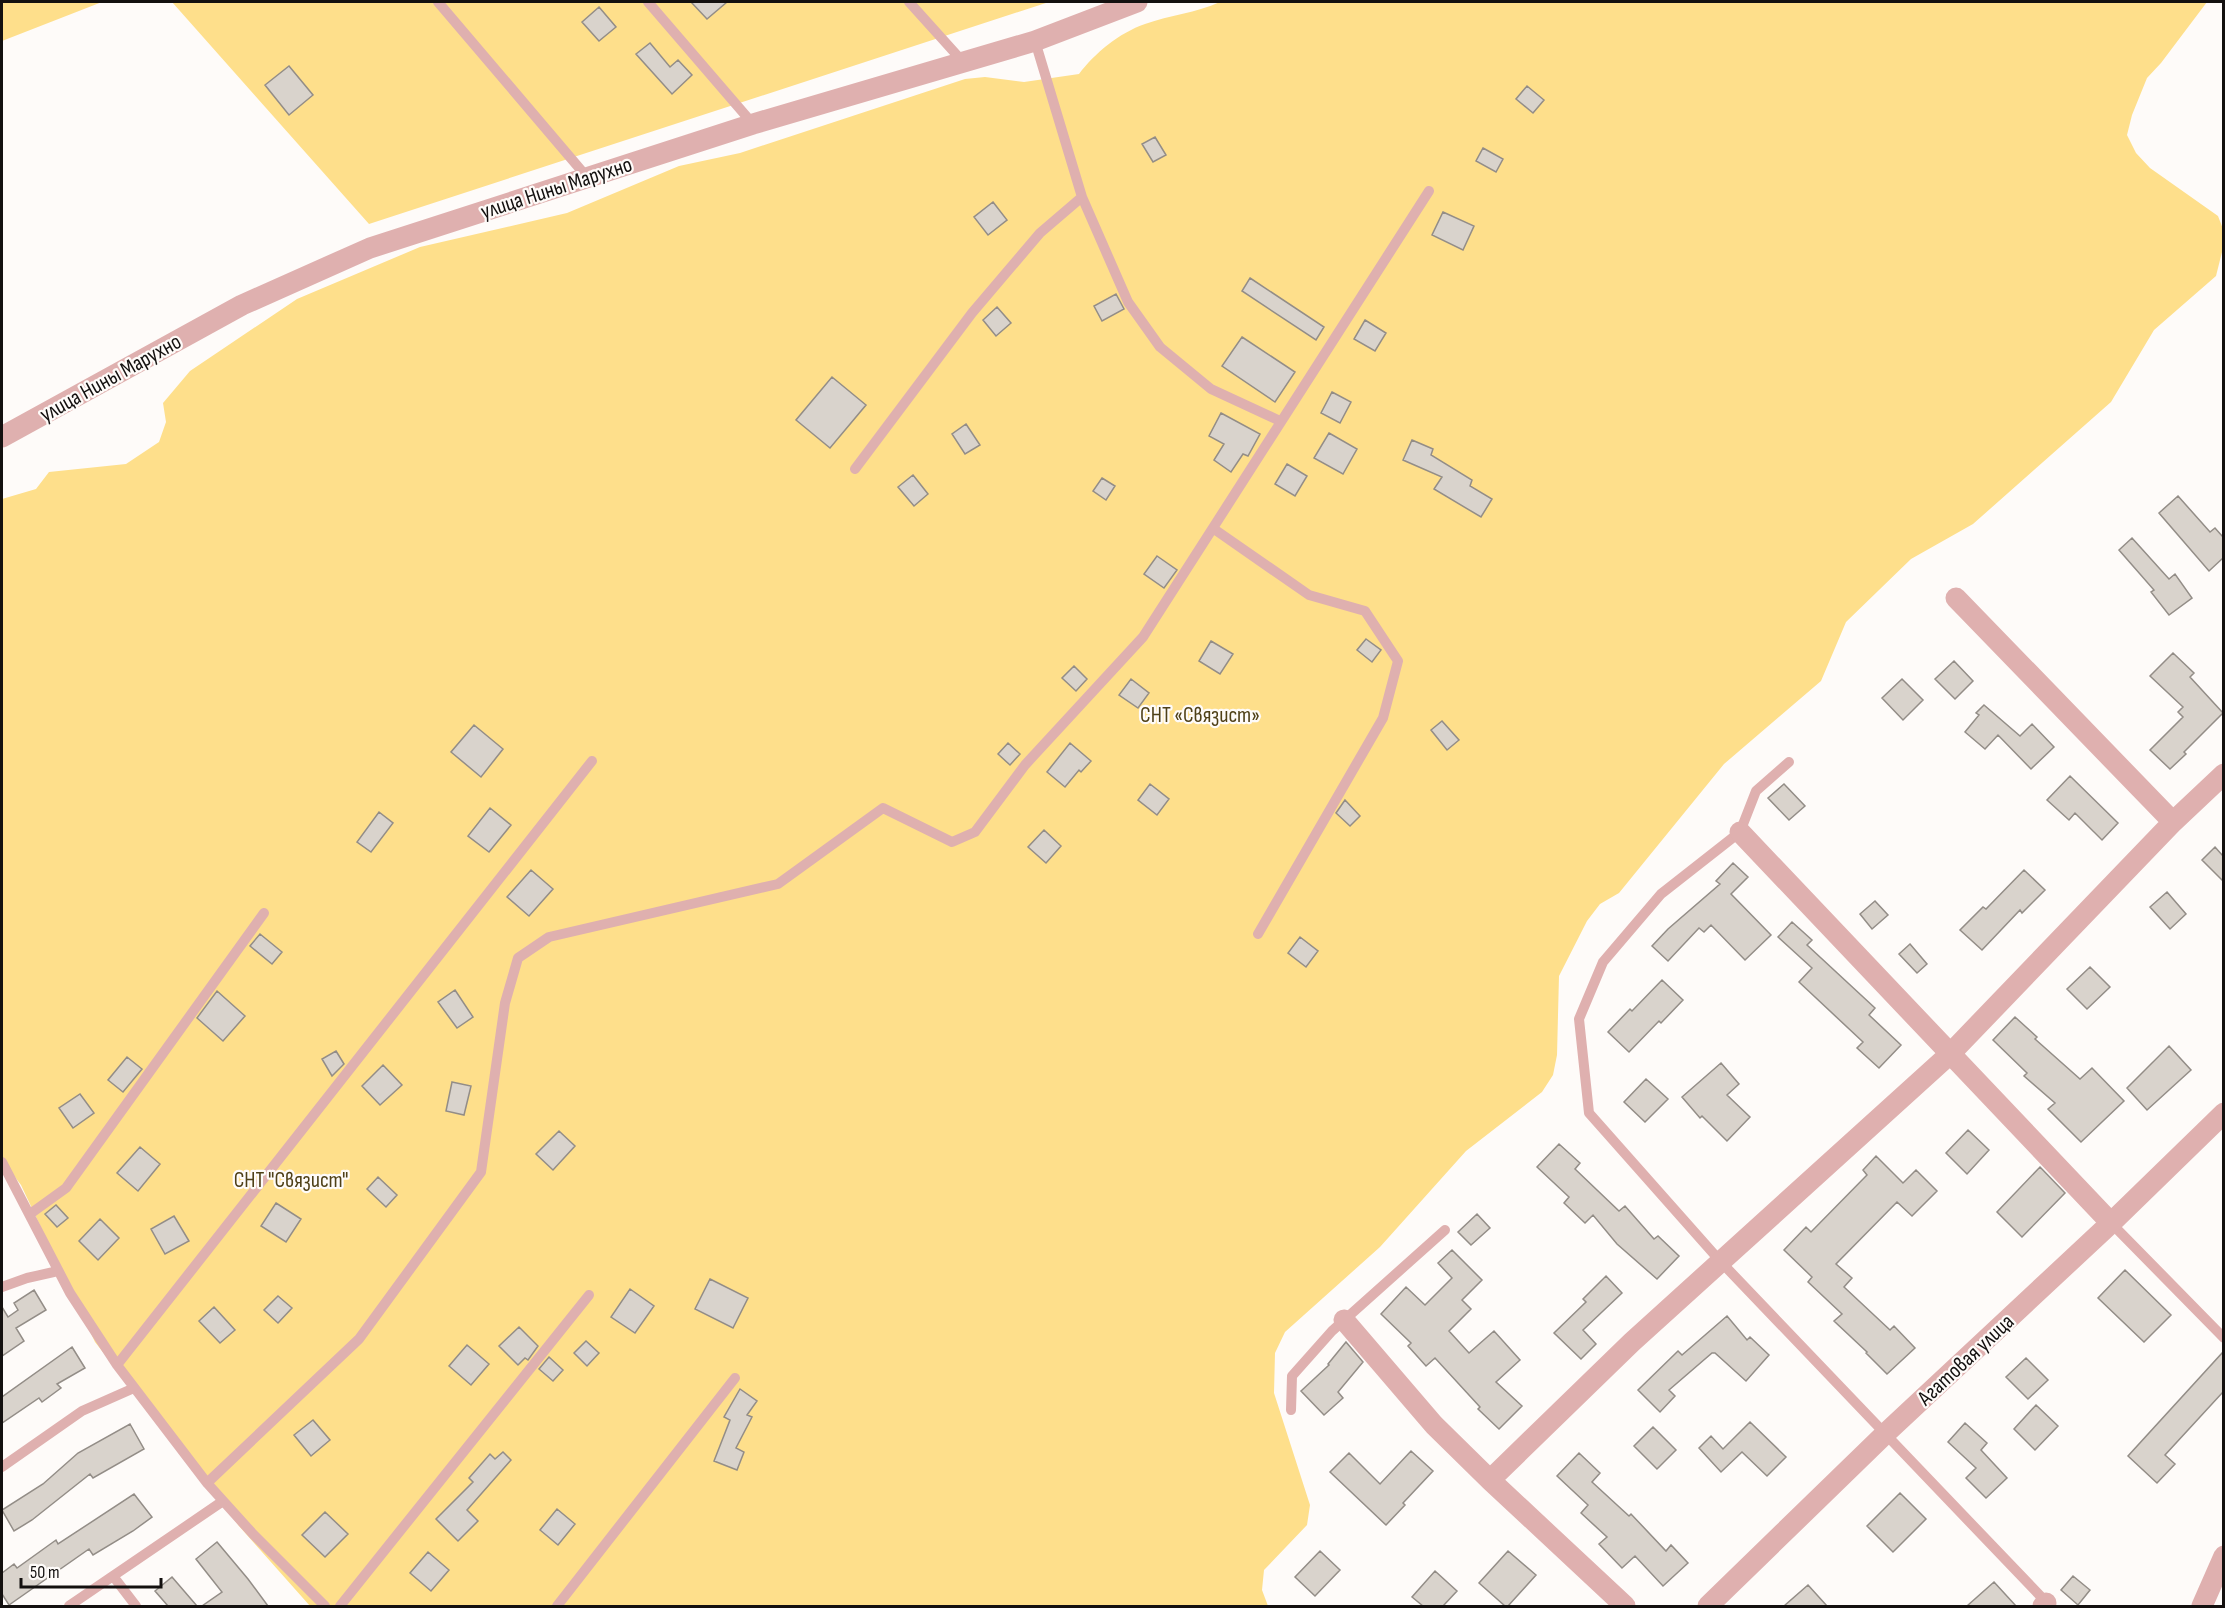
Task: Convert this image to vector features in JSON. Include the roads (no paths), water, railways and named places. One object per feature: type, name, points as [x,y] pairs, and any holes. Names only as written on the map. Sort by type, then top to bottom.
[{"type":"street","name":"улица Нины Марухно","points":[[2,437],[242,304],[370,248],[586,176],[753,124],[1035,41],[1137,2]]},
{"type":"street","points":[[1956,598],[2173,822]]},
{"type":"street","points":[[1490,1480],[1632,1342],[1950,1054],[2173,822],[2223,774]]},
{"type":"street","points":[[1740,832],[2110,1223]]},
{"type":"street","name":"Агатовая улица","points":[[1708,1606],[1886,1433],[2110,1223],[2223,1113]]},
{"type":"street","points":[[1344,1320],[1434,1425],[1624,1606]]},
{"type":"street","points":[[2202,1606],[2223,1556]]},
{"type":"lane","points":[[438,2],[586,176]]},
{"type":"lane","points":[[648,2],[753,124]]},
{"type":"lane","points":[[909,2],[964,63]]},
{"type":"lane","points":[[1035,41],[1082,197],[1128,302],[1160,346],[1211,389],[1280,422]]},
{"type":"lane","points":[[207,1483],[359,1339],[481,1172],[505,1003],[518,958],[549,937],[778,884],[883,807],[952,842],[975,832],[1025,765],[1143,637],[1429,190]]},
{"type":"lane","points":[[855,469],[972,313],[1040,233],[1082,197]]},
{"type":"lane","points":[[1214,529],[1309,595],[1365,611],[1398,661],[1383,718],[1258,934]]},
{"type":"lane","points":[[117,1365],[592,761]]},
{"type":"lane","points":[[1789,762],[1756,791],[1740,832],[1661,894],[1603,962],[1579,1019],[1589,1113],[1721,1262],[1886,1433],[2046,1605]]},
{"type":"lane","points":[[30,1214],[66,1188],[264,913]]},
{"type":"lane","points":[[2,1162],[58,1271],[117,1365],[207,1483],[325,1606]]},
{"type":"lane","points":[[2110,1223],[2223,1338]]},
{"type":"lane","points":[[1291,1410],[1292,1376],[1344,1320],[1445,1230]]},
{"type":"lane","points":[[2,1287],[58,1271]]},
{"type":"lane","points":[[340,1606],[589,1295]]},
{"type":"lane","points":[[556,1606],[735,1378]]},
{"type":"lane","points":[[2,1467],[82,1411],[134,1388]]},
{"type":"lane","points":[[69,1606],[223,1501]]},
{"type":"lane","points":[[113,1576],[136,1606]]},
{"type":"park label","name":"СНТ «Связист»","points":[[1200,714]]},
{"type":"park label","name":"СНТ \"Связист\"","points":[[291,1179]]}]
